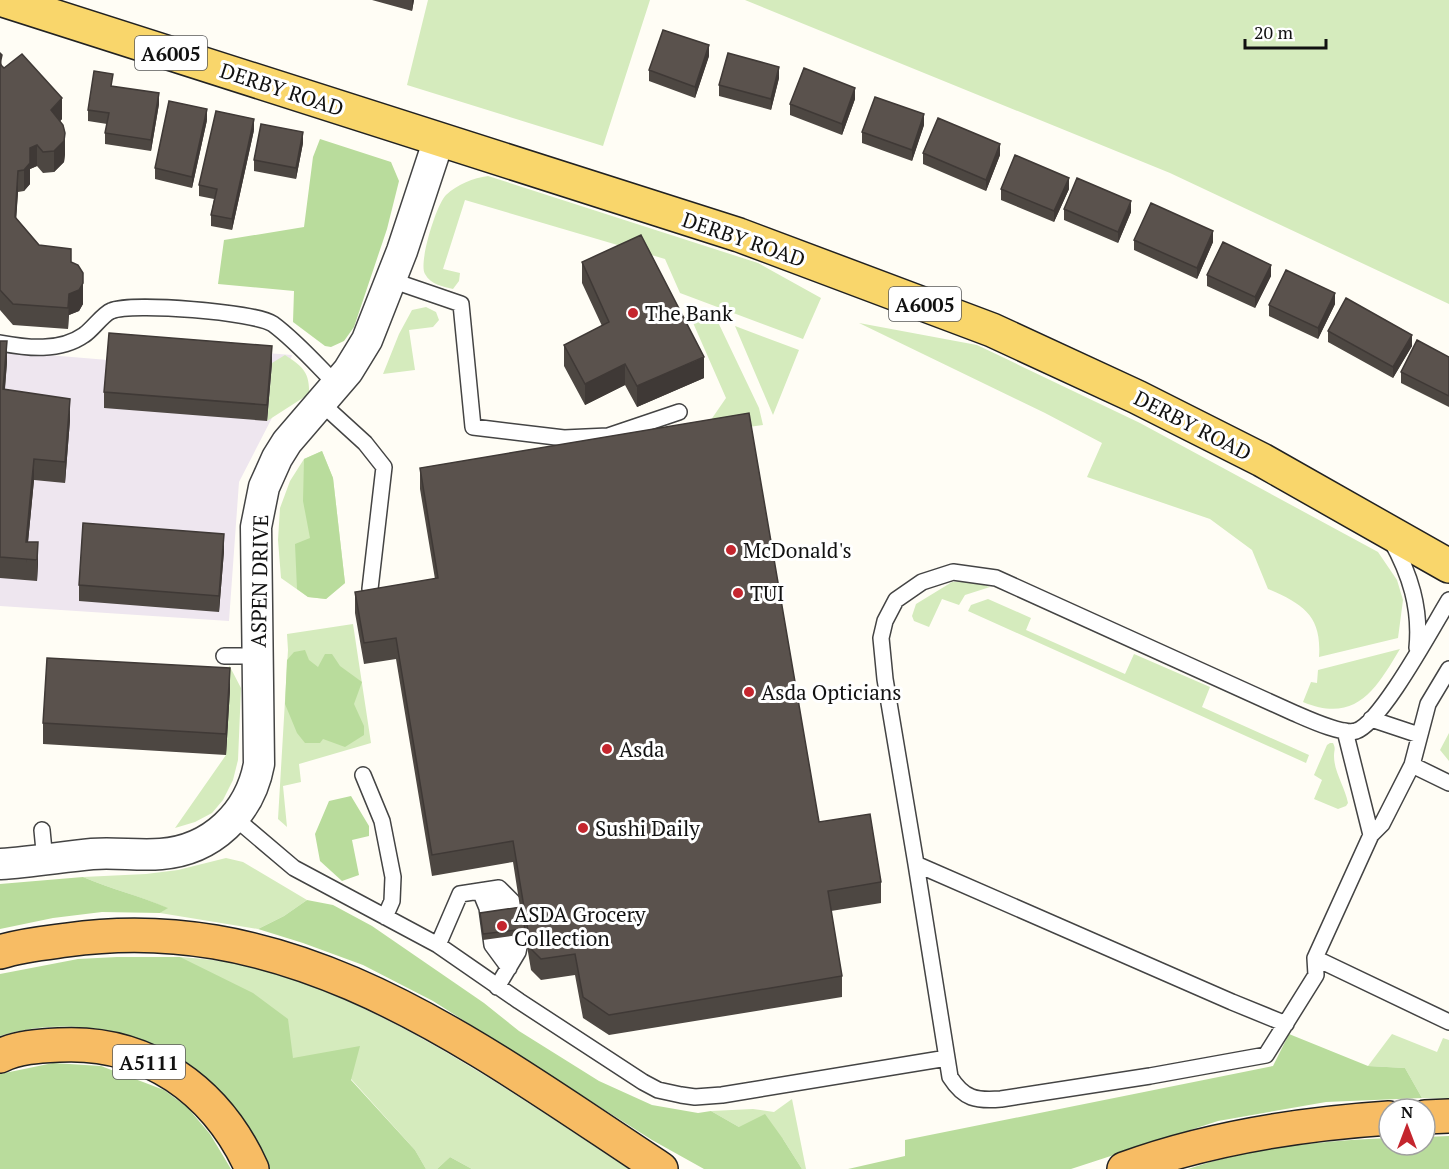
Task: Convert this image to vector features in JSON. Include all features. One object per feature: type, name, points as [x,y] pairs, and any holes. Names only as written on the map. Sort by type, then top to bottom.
[{"type":"highway","points":[[0,952],[17,947],[96,935],[170,935],[253,948],[310,966],[392,1000],[439,1026],[661,1169]]},
{"type":"highway","name":"A5111","points":[[0,1056],[34,1046],[96,1045],[125,1052],[158,1066],[188,1083],[213,1108],[241,1145],[252,1169]]},
{"type":"highway","points":[[1124,1169],[1203,1145],[1240,1137],[1377,1119]]},
{"type":"main road","name":"DERBY ROAD","points":[[3,0],[739,235],[992,330],[1137,397],[1262,460],[1449,566]]},
{"type":"street","name":"ASPEN DRIVE","points":[[0,864],[45,861],[93,854],[163,854],[182,849],[216,835],[235,818],[250,795],[259,764],[257,516],[264,487],[286,442],[359,356],[391,280],[439,139]]},
{"type":"lane","points":[[391,280],[461,304],[473,427],[564,438],[608,436],[679,412]]},
{"type":"lane","points":[[0,343],[45,347],[70,343],[84,336],[109,311],[128,308],[191,310],[247,317],[271,323],[384,467],[370,589]]},
{"type":"lane","points":[[1386,530],[1406,567],[1414,595],[1419,626],[1417,651]]},
{"type":"lane","points":[[1449,600],[1387,700],[1371,719],[1356,731],[1345,731],[1294,713],[996,578],[953,572],[922,582],[896,600],[889,610],[881,638],[885,679],[950,1077],[963,1093],[983,1101],[1001,1099],[1139,1078],[1266,1055],[1316,975],[1315,958],[1371,834],[1382,824],[1412,765],[1428,704],[1449,669]]},
{"type":"lane","points":[[224,656],[258,656]]},
{"type":"lane","points":[[1371,719],[1419,735]]},
{"type":"lane","points":[[1345,731],[1371,834]]},
{"type":"lane","points":[[1412,765],[1449,783]]},
{"type":"lane","points":[[363,775],[382,821],[393,877],[392,901],[385,917]]},
{"type":"lane","points":[[235,818],[294,868],[438,945],[497,987],[658,1090],[695,1097],[722,1095],[947,1058]]},
{"type":"lane","points":[[42,831],[45,861]]},
{"type":"lane","points":[[916,864],[1286,1024]]},
{"type":"lane","points":[[438,945],[460,894],[499,888],[516,905],[521,937],[518,952],[497,987]]},
{"type":"lane","points":[[480,891],[487,908],[492,945],[509,968]]},
{"type":"lane","points":[[1315,958],[1449,1022]]},
{"type":"shaded area","points":[[109,341],[292,355],[275,412],[239,482],[229,621],[0,606],[0,351],[108,360]]},
{"type":"green space","points":[[428,0],[650,0],[603,146],[407,85]]},
{"type":"green space","points":[[745,0],[1449,0],[1449,304],[1170,173]]},
{"type":"green space","points":[[320,139],[391,162],[399,181],[387,229],[354,327],[344,341],[331,347],[325,346],[293,322],[294,291],[218,284],[224,240],[304,227],[313,157]]},
{"type":"green space","points":[[488,176],[758,263],[821,298],[803,339],[680,293],[665,259],[465,200],[443,269],[460,273],[459,281],[453,289],[434,283],[425,274],[424,258],[442,200],[461,185]]},
{"type":"green space","points":[[426,307],[436,312],[439,320],[433,327],[409,330],[415,370],[383,374],[399,334],[412,310]]},
{"type":"green space","points":[[687,309],[717,320],[759,408],[763,425],[698,434],[704,430],[726,398]]},
{"type":"green space","points":[[859,323],[977,345],[1140,423],[1378,552],[1397,580],[1403,600],[1398,638],[1319,657],[1317,631],[1308,613],[1291,600],[1268,589],[1252,550],[1210,519],[1087,477],[1102,443]]},
{"type":"green space","points":[[735,326],[799,350],[773,415]]},
{"type":"green space","points":[[285,355],[304,370],[308,380],[309,394],[267,421],[272,363]]},
{"type":"green space","points":[[322,451],[333,478],[345,583],[326,599],[308,597],[281,578],[278,540],[280,508],[290,481],[304,459]]},
{"type":"green space","points":[[322,451],[333,478],[345,583],[326,599],[308,597],[297,589],[295,544],[310,538],[303,501],[304,459]]},
{"type":"green space","points":[[970,581],[990,587],[965,595],[959,605],[942,599],[929,627],[914,621],[912,616],[916,604],[952,582]]},
{"type":"green space","points":[[988,599],[1031,618],[1026,630],[1125,674],[1134,654],[1210,687],[1202,707],[1309,755],[1306,763],[968,611],[971,605]]},
{"type":"green space","points":[[353,624],[371,743],[299,764],[301,782],[283,786],[287,827],[278,819],[287,634]]},
{"type":"green space","points":[[1400,649],[1373,689],[1362,699],[1337,709],[1321,708],[1303,702],[1311,682],[1317,683],[1318,670]]},
{"type":"green space","points":[[305,650],[309,660],[318,667],[325,654],[332,654],[340,666],[362,682],[354,704],[364,726],[364,735],[345,747],[323,739],[320,743],[305,743],[297,733],[285,704],[287,660],[294,652]]},
{"type":"green space","points":[[229,665],[241,688],[238,760],[233,780],[223,800],[212,813],[195,822],[175,828],[226,755]]},
{"type":"green space","points":[[1449,733],[1449,761],[1440,750]]},
{"type":"green space","points":[[1330,743],[1333,743],[1336,768],[1348,803],[1338,809],[1314,799],[1322,780],[1314,775]]},
{"type":"green space","points":[[351,796],[369,826],[369,836],[352,840],[359,875],[342,881],[320,861],[315,834],[329,801]]},
{"type":"green space","points":[[226,858],[243,862],[307,900],[284,916],[258,929],[160,913],[167,908],[83,877],[178,870]]},
{"type":"green space","points":[[83,877],[168,908],[160,913],[102,912],[53,918],[0,929],[0,884]]},
{"type":"green space","points":[[307,900],[333,905],[372,926],[484,1003],[519,1031],[599,1081],[652,1105],[698,1113],[711,1111],[739,1127],[765,1114],[802,1169],[704,1169],[652,1140],[433,1001],[363,965],[258,929],[284,916]]},
{"type":"green space","points":[[180,957],[226,961],[276,972],[343,999],[453,1056],[629,1169],[472,1169],[450,1157],[437,1169],[426,1169],[415,1150],[351,1079],[293,1058]]},
{"type":"green space","points":[[180,957],[253,993],[288,1019],[293,1058],[360,1046],[351,1080],[415,1150],[426,1169],[270,1169],[239,1115],[226,1099],[204,1077],[179,1058],[152,1044],[122,1034],[92,1028],[30,1029],[0,1036],[0,974],[78,959]]},
{"type":"green space","points":[[1289,1034],[1368,1066],[1405,1068],[1421,1097],[1377,1097],[1377,1100],[1326,1102],[1218,1121],[1071,1169],[848,1169],[905,1156],[905,1140],[1273,1066]]},
{"type":"green space","points":[[1392,1034],[1437,1052],[1443,1038],[1449,1040],[1449,1099],[1421,1097],[1405,1068],[1368,1066]]},
{"type":"green space","points":[[53,1063],[101,1066],[164,1090],[187,1107],[210,1134],[231,1169],[0,1169],[0,1074]]},
{"type":"green space","points":[[792,1099],[806,1169],[802,1169],[783,1139],[739,1127],[711,1111],[753,1109],[774,1112]]},
{"type":"green space","points":[[1437,1136],[1449,1136],[1449,1169],[1188,1169],[1262,1150],[1377,1139],[1377,1157],[1437,1157]]},
{"type":"green space","points":[[450,1157],[472,1169],[437,1169]]},
{"type":"building","points":[[663,30],[709,45],[695,87],[649,70]]},
{"type":"building","points":[[728,53],[779,67],[771,99],[719,85]]},
{"type":"building","points":[[22,54],[62,98],[51,110],[63,125],[64,141],[54,151],[43,152],[37,145],[30,148],[30,163],[24,170],[18,171],[15,217],[39,245],[71,249],[71,262],[78,265],[83,273],[83,283],[79,290],[69,294],[68,308],[13,304],[0,290],[0,64],[4,68]]},
{"type":"building","points":[[804,68],[855,88],[842,124],[790,104]]},
{"type":"building","points":[[94,71],[113,74],[111,86],[159,93],[151,140],[105,133],[109,113],[88,110]]},
{"type":"building","points":[[875,97],[924,114],[912,150],[862,132]]},
{"type":"building","points":[[169,101],[207,109],[192,177],[155,168]]},
{"type":"building","points":[[216,111],[254,119],[232,219],[211,215],[217,189],[199,185]]},
{"type":"building","points":[[938,118],[1000,144],[986,180],[923,153]]},
{"type":"building","points":[[261,124],[303,132],[296,168],[254,160]]},
{"type":"building","points":[[1015,155],[1069,178],[1054,211],[1001,189]]},
{"type":"building","points":[[1077,178],[1131,201],[1118,232],[1064,209]]},
{"type":"building","points":[[1151,203],[1213,231],[1197,268],[1134,240]]},
{"type":"building","name":"The Bank","points":[[641,235],[704,357],[637,386],[625,364],[585,384],[564,345],[609,322],[582,262]]},
{"type":"building","points":[[1223,242],[1271,265],[1255,297],[1207,275]]},
{"type":"building","points":[[1286,270],[1335,293],[1318,328],[1269,305]]},
{"type":"building","points":[[1346,298],[1412,335],[1393,367],[1328,331]]},
{"type":"building","points":[[109,333],[272,346],[267,405],[104,392]]},
{"type":"building","points":[[1417,340],[1449,357],[1449,396],[1401,372]]},
{"type":"building","points":[[0,341],[7,341],[3,389],[70,399],[65,462],[34,459],[26,542],[38,542],[37,560],[0,557]]},
{"type":"building","name":"Asda","points":[[749,413],[819,822],[870,814],[881,882],[828,891],[842,976],[609,1015],[583,997],[575,954],[541,959],[531,949],[513,841],[432,855],[396,638],[364,643],[355,592],[438,578],[420,468]]},
{"type":"building","points":[[83,523],[224,534],[219,596],[79,585]]},
{"type":"building","points":[[47,658],[230,668],[226,734],[43,723]]},
{"type":"building","name":"ASDA Grocery Collection","points":[[521,907],[525,929],[483,934],[480,913]]},
{"type":"place","name":"The Bank","points":[[633,313]]},
{"type":"place","name":"McDonald's","points":[[731,550]]},
{"type":"place","name":"TUI","points":[[738,593]]},
{"type":"place","name":"Asda Opticians","points":[[749,692]]},
{"type":"place","name":"Asda","points":[[607,749]]},
{"type":"place","name":"Sushi Daily","points":[[583,828]]},
{"type":"place","name":"ASDA Grocery Collection","points":[[502,926]]}]
